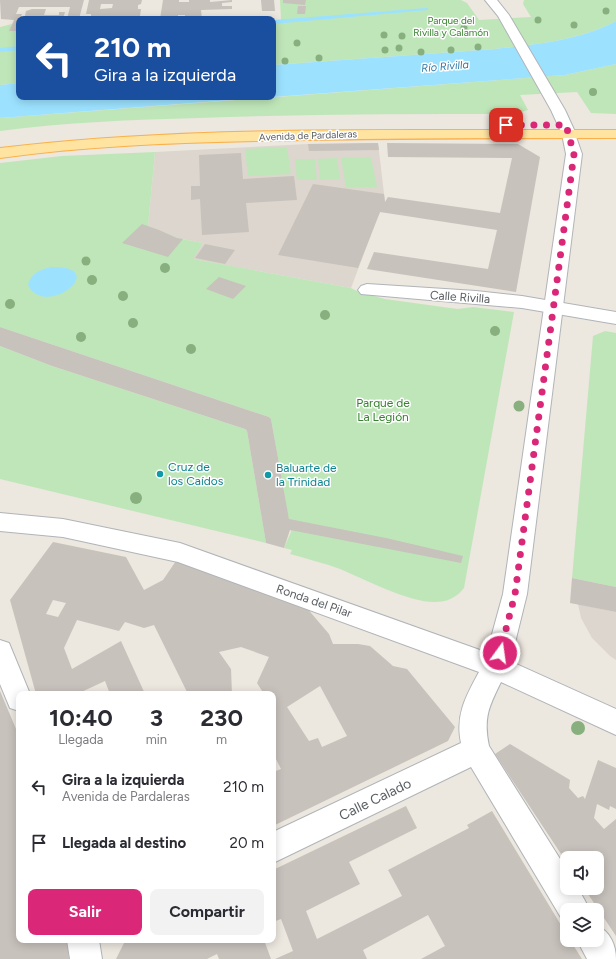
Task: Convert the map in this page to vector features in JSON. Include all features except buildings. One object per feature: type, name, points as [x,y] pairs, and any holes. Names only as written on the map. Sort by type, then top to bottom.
[{"type":"main road","name":"Avenida de Pardaleras","points":[[0,142],[137,130],[350,124],[567,129],[616,134]]},
{"type":"main road","name":"Avenida de Pardaleras","points":[[0,153],[42,147],[153,140],[567,129],[616,125]]},
{"type":"street","points":[[476,0],[505,12]]},
{"type":"street","points":[[491,0],[505,12],[567,129],[574,154],[515,594],[496,667],[476,703],[472,731],[476,750],[570,903]]},
{"type":"street","name":"Calle Rivilla","points":[[367,290],[476,297],[522,302],[553,309],[616,318]]},
{"type":"street","name":"Ronda del Pilar","points":[[0,522],[62,528],[180,553],[375,622],[496,667],[616,722]]},
{"type":"street","points":[[0,651],[16,691]]},
{"type":"street","name":"Calle Calado","points":[[276,847],[476,750]]},
{"type":"street","points":[[83,943],[86,959]]},
{"type":"street","points":[[597,947],[605,959]]},
{"type":"shaded area","points":[[378,143],[385,202],[351,288],[192,259],[203,243],[177,238],[148,226],[155,152],[308,144]]},
{"type":"shaded area","points":[[578,604],[616,612],[616,660],[592,638],[581,618]]},
{"type":"green space","name":"Parque del Rivilla y Calamón","points":[[280,0],[461,0],[467,3],[479,20],[531,17],[523,4],[524,0],[616,0],[616,21],[602,28],[557,41],[495,49],[276,65],[276,21],[281,20]]},
{"type":"green space","points":[[12,24],[10,31],[16,31],[16,83],[0,85],[0,27]]},
{"type":"green space","points":[[616,64],[616,114],[591,113],[577,92],[520,95],[528,110],[516,114],[317,115],[174,119],[74,123],[0,131],[0,118],[237,100],[276,100],[276,97],[565,75]]},
{"type":"green space","points":[[287,147],[291,174],[248,176],[245,149]]},
{"type":"green space","name":"Parque de La Legión","points":[[155,152],[148,226],[177,238],[203,243],[193,259],[351,288],[359,292],[385,299],[458,309],[473,307],[514,312],[464,588],[454,597],[439,602],[413,599],[387,590],[340,569],[290,554],[292,550],[284,548],[291,532],[271,419],[269,417],[0,327],[0,163],[62,156]]},
{"type":"green space","points":[[371,157],[377,187],[346,188],[341,158]]},
{"type":"green space","points":[[337,158],[340,179],[320,180],[318,159]]},
{"type":"green space","points":[[295,159],[315,159],[317,180],[297,180]]},
{"type":"green space","points":[[605,331],[616,333],[616,587],[572,578],[593,336]]},
{"type":"green space","points":[[0,346],[52,366],[245,429],[247,431],[266,543],[0,479]]},
{"type":"water","name":"Río Rivilla","points":[[616,21],[616,64],[565,75],[276,97],[276,65],[495,49],[557,41],[602,28]]},
{"type":"water","points":[[16,83],[16,100],[231,100],[0,118],[0,85]]},
{"type":"water","points":[[52,267],[69,269],[76,274],[76,281],[69,289],[59,294],[48,297],[37,294],[28,285],[31,277],[37,272]]},
{"type":"waterway","points":[[276,22],[426,9]]},
{"type":"waterway","points":[[0,50],[16,48]]},
{"type":"place","name":"Cruz de los Caídos","points":[[160,474]]},
{"type":"place","name":"Baluarte de la Trinidad","points":[[268,475]]},
{"type":"route","points":[[500,653],[515,594],[574,154],[566,125],[506,125]]}]
